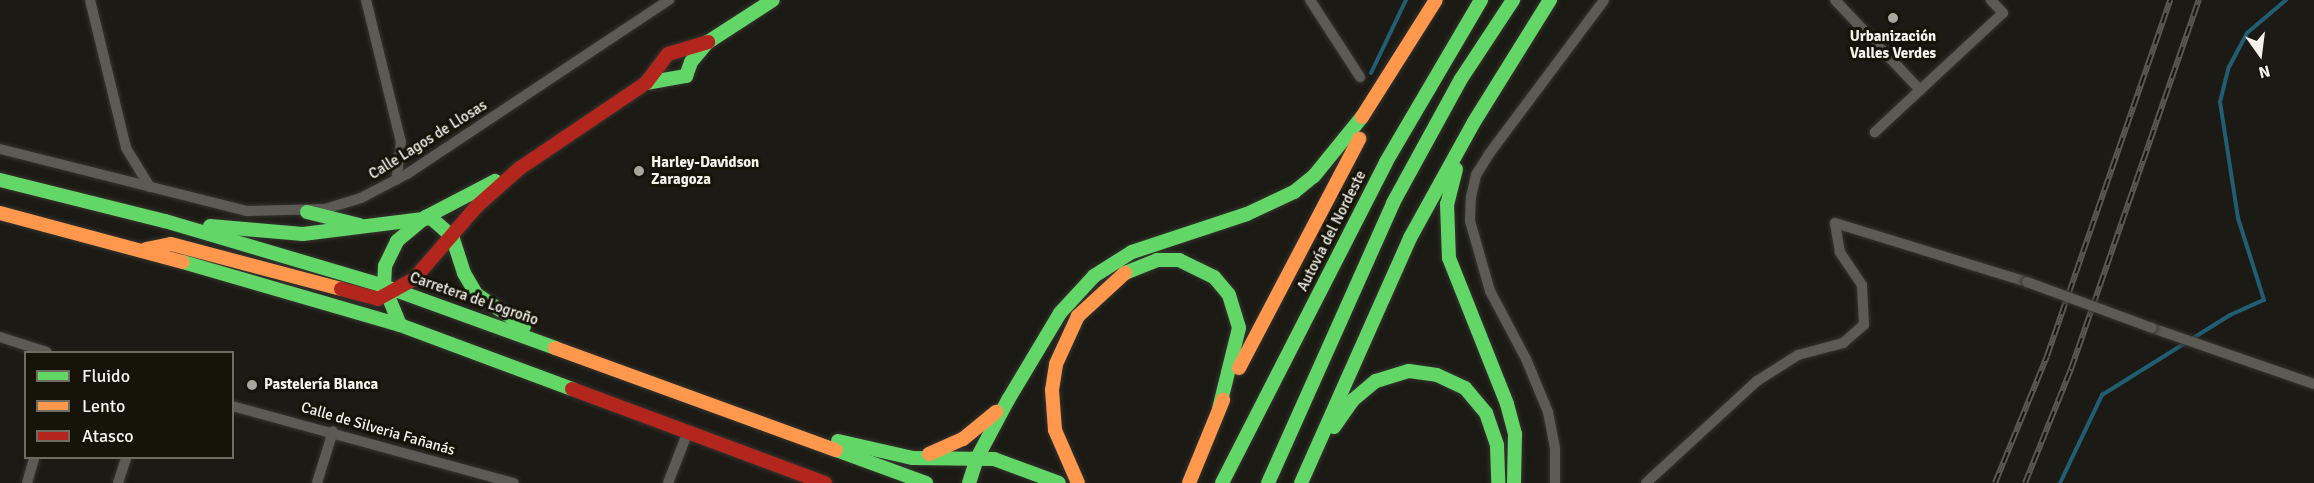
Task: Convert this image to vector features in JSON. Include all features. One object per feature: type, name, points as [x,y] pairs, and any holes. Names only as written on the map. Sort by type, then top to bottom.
[{"type":"main road","points":[[400,325],[390,291],[391,251],[404,233],[426,217],[520,168],[646,83],[672,51],[681,51],[708,42],[773,0]]},
{"type":"main road","points":[[969,483],[977,458],[1008,400],[1060,313],[1094,276],[1132,252],[1247,214],[1294,192],[1336,155],[1436,0]]},
{"type":"main road","name":"Autovía del Nordeste","points":[[1222,483],[1386,162],[1481,0]]},
{"type":"main road","points":[[1268,483],[1393,203],[1461,79],[1513,0]]},
{"type":"main road","points":[[1301,483],[1379,301],[1474,122],[1550,0]]},
{"type":"main road","points":[[646,83],[686,76],[692,62],[708,42]]},
{"type":"main road","points":[[681,51],[692,62]]},
{"type":"main road","points":[[1189,483],[1219,409],[1399,60]]},
{"type":"main road","points":[[663,62],[664,71],[671,78]]},
{"type":"main road","points":[[1474,122],[1450,184],[1446,232],[1458,285],[1507,404],[1515,434],[1515,483]]},
{"type":"main road","points":[[140,250],[171,244],[368,299],[390,291],[426,268],[477,206],[520,168]]},
{"type":"main road","name":"Carretera de Logroño","points":[[0,180],[165,221],[390,291],[553,345],[926,483]]},
{"type":"main road","points":[[307,212],[366,228]]},
{"type":"main road","points":[[0,213],[140,250],[400,325],[687,434],[825,483]]},
{"type":"main road","points":[[165,221],[303,234],[366,228],[426,217],[452,236],[464,273],[476,294],[553,345]]},
{"type":"main road","points":[[1078,483],[1061,452],[1055,430],[1052,390],[1056,364],[1078,316],[1117,276],[1156,260],[1179,260],[1214,278],[1229,295],[1239,328],[1237,348],[1219,409]]},
{"type":"main road","points":[[1308,483],[1337,422],[1353,400],[1377,381],[1409,371],[1451,380],[1478,400],[1486,413],[1497,445],[1498,483]]},
{"type":"main road","points":[[913,458],[957,442],[1008,400]]},
{"type":"main road","points":[[806,439],[847,442],[913,458],[977,458],[1003,461],[1059,483]]},
{"type":"street","points":[[90,0],[126,148],[150,187]]},
{"type":"street","points":[[366,0],[401,142],[396,180]]},
{"type":"street","points":[[1310,0],[1360,77]]},
{"type":"street","points":[[1555,483],[1555,448],[1548,412],[1526,359],[1490,291],[1470,221],[1471,197],[1476,175],[1489,154],[1604,0]]},
{"type":"street","points":[[1835,0],[1920,90]]},
{"type":"street","points":[[1875,132],[2003,13],[1991,0]]},
{"type":"street","name":"Calle Lagos de Llosas","points":[[0,148],[247,211],[307,212],[347,203],[396,180],[661,2]]},
{"type":"street","points":[[1646,483],[1757,381],[1798,355],[1843,343],[1864,325],[1862,285],[1840,252],[1835,223],[2027,282],[2314,384]]},
{"type":"street","points":[[0,337],[43,351]]},
{"type":"street","name":"Calle de Silveria Fañanás","points":[[234,406],[333,431],[514,483]]},
{"type":"street","points":[[317,483],[333,431]]},
{"type":"street","points":[[668,483],[687,434]]},
{"type":"street","points":[[27,483],[34,459]]},
{"type":"street","points":[[117,483],[126,459]]},
{"type":"waterway","points":[[1371,73],[1406,0]]},
{"type":"waterway","points":[[2060,483],[2102,395],[2230,315],[2264,300],[2238,218],[2220,102],[2229,67],[2247,33],[2286,0]]},
{"type":"railway","points":[[1995,483],[2047,356],[2170,0]]},
{"type":"railway","points":[[2025,483],[2071,369],[2199,0]]},
{"type":"traffic: fast","points":[[646,83],[686,76],[691,62],[708,42],[773,0]]},
{"type":"traffic: fast","points":[[1222,483],[1386,162],[1481,0]]},
{"type":"traffic: fast","points":[[1268,483],[1393,203],[1461,79],[1513,0]]},
{"type":"traffic: fast","points":[[1301,483],[1410,238],[1474,122],[1550,0]]},
{"type":"traffic: fast","points":[[969,483],[977,458],[1008,400],[1060,313],[1094,276],[1132,252],[1247,214],[1294,192],[1314,176],[1362,117]]},
{"type":"traffic: fast","points":[[1456,169],[1447,204],[1449,258],[1507,404],[1515,434],[1514,483]]},
{"type":"traffic: fast","points":[[0,180],[165,221],[384,286],[555,348]]},
{"type":"traffic: fast","points":[[400,325],[384,286],[385,266],[397,241],[426,217],[495,181]]},
{"type":"traffic: fast","points":[[307,212],[359,225]]},
{"type":"traffic: fast","points":[[210,226],[303,234],[431,218],[452,236],[464,273],[476,294],[524,326]]},
{"type":"traffic: fast","points":[[1125,273],[1157,260],[1179,260],[1214,277],[1229,295],[1239,328],[1219,409]]},
{"type":"traffic: fast","points":[[183,262],[400,325],[572,389]]},
{"type":"traffic: fast","points":[[1334,427],[1353,400],[1376,381],[1409,371],[1437,375],[1465,388],[1486,413],[1497,445],[1498,483]]},
{"type":"traffic: fast","points":[[838,441],[913,458],[994,459],[1059,483]]},
{"type":"traffic: fast","points":[[836,450],[926,483]]},
{"type":"traffic: slow","points":[[1362,117],[1436,0]]},
{"type":"traffic: slow","points":[[1239,368],[1359,139]]},
{"type":"traffic: slow","points":[[0,213],[183,262]]},
{"type":"traffic: slow","points":[[146,249],[171,244],[341,289]]},
{"type":"traffic: slow","points":[[1078,483],[1055,430],[1052,390],[1056,364],[1078,316],[1125,273]]},
{"type":"traffic: slow","points":[[555,348],[836,450]]},
{"type":"traffic: slow","points":[[1189,483],[1223,400]]},
{"type":"traffic: slow","points":[[929,454],[963,439],[996,412]]},
{"type":"traffic: jam","points":[[520,168],[646,83],[668,54],[708,42]]},
{"type":"traffic: jam","points":[[341,289],[378,299],[414,279],[477,206],[520,168]]},
{"type":"traffic: jam","points":[[572,389],[825,483]]},
{"type":"place","name":"Urbanización Valles Verdes","points":[[1893,18]]},
{"type":"place","name":"Harley-Davidson Zaragoza","points":[[639,171]]},
{"type":"place","name":"Pastelería Blanca","points":[[252,385]]}]
